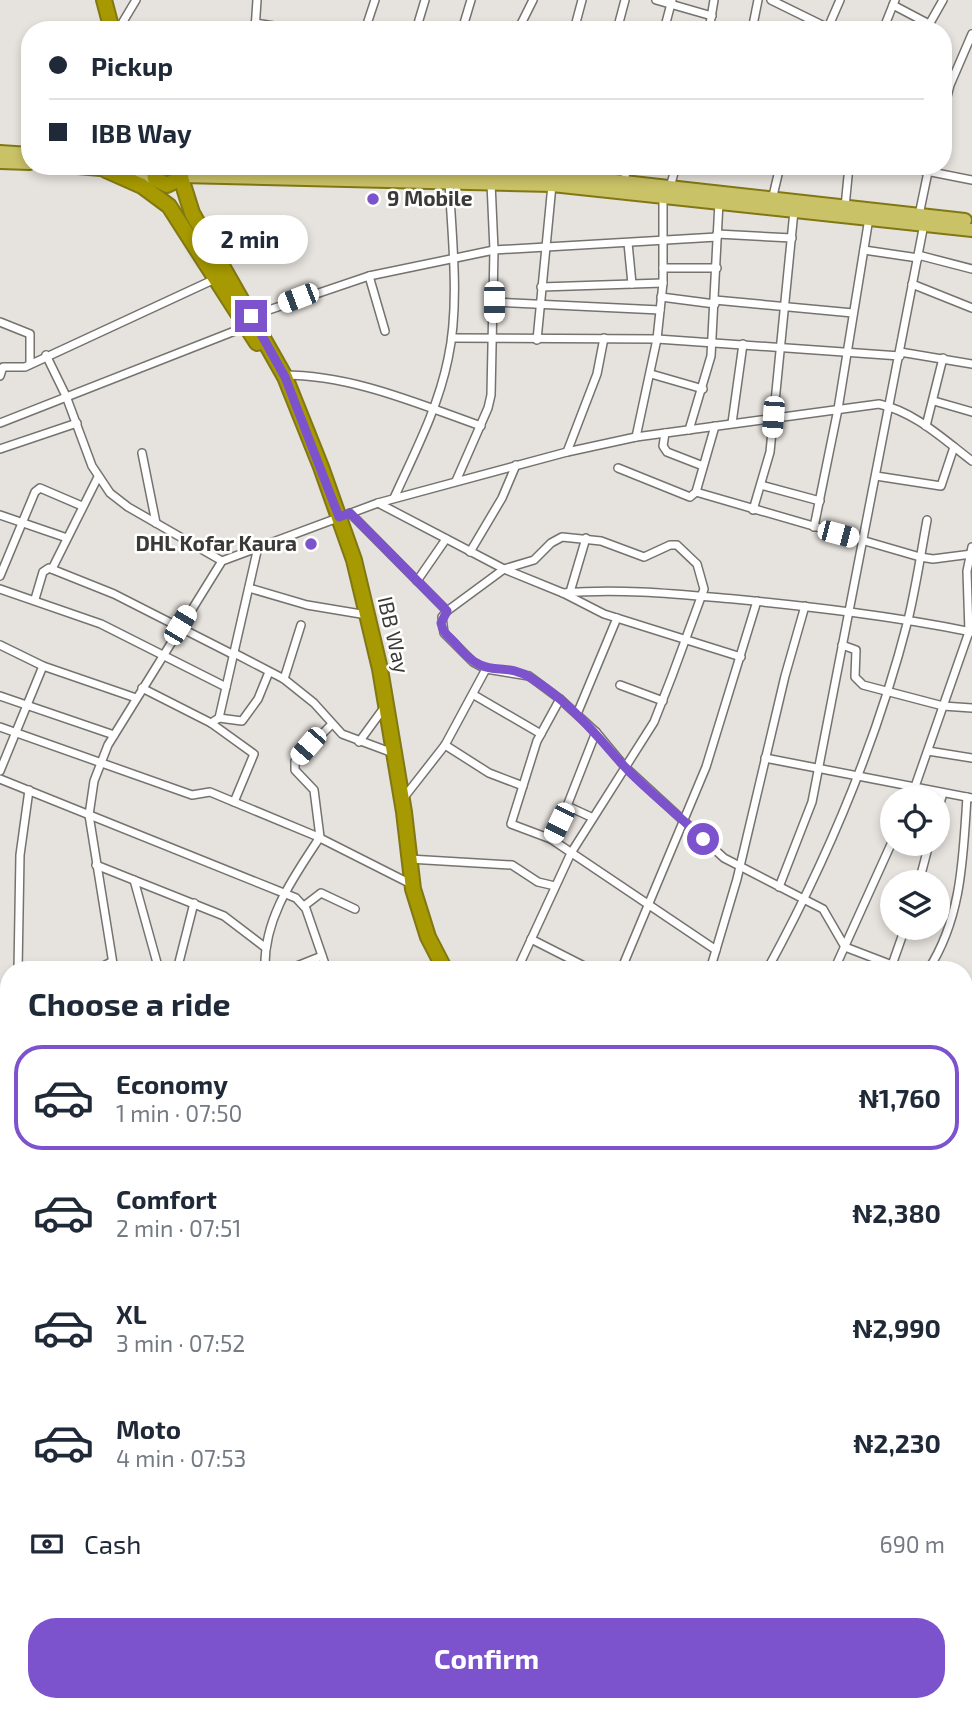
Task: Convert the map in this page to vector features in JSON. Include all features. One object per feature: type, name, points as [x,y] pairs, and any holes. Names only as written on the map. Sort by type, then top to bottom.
[{"type":"highway","points":[[100,5],[110,21]]},
{"type":"highway","points":[[117,175],[142,186],[169,206],[215,279],[248,321]]},
{"type":"highway","name":"IBB Way","points":[[182,175],[192,213],[248,321],[283,375],[344,515],[386,704],[402,800],[412,884],[428,937],[440,961]]},
{"type":"highway","name":"IBB Way","points":[[158,177],[192,213]]},
{"type":"main road","points":[[0,152],[21,153]]},
{"type":"main road","points":[[0,162],[21,163]]},
{"type":"main road","points":[[216,175],[450,182],[471,175]]},
{"type":"main road","points":[[476,175],[491,183],[667,191],[772,203],[794,211],[869,218],[972,221]]},
{"type":"main road","points":[[594,175],[719,202],[845,207],[972,230]]},
{"type":"street","points":[[121,21],[136,0]]},
{"type":"street","points":[[255,21],[257,0]]},
{"type":"street","points":[[368,21],[375,0]]},
{"type":"street","points":[[419,21],[425,0]]},
{"type":"street","points":[[465,21],[471,0]]},
{"type":"street","points":[[522,21],[533,0]]},
{"type":"street","points":[[576,21],[582,0]]},
{"type":"street","points":[[619,21],[625,0]]},
{"type":"street","points":[[656,0],[712,16]]},
{"type":"street","points":[[711,21],[714,0]]},
{"type":"street","points":[[754,21],[758,0]]},
{"type":"street","points":[[771,0],[812,21]]},
{"type":"street","points":[[931,21],[943,0]]},
{"type":"street","points":[[830,21],[838,1]]},
{"type":"street","points":[[667,21],[672,3]]},
{"type":"street","points":[[887,21],[894,3],[919,21]]},
{"type":"street","points":[[952,80],[972,34]]},
{"type":"street","points":[[624,182],[625,175]]},
{"type":"street","points":[[636,438],[657,339],[663,283],[667,191],[673,175]]},
{"type":"street","points":[[772,203],[778,175]]},
{"type":"street","points":[[845,207],[848,175]]},
{"type":"street","points":[[779,887],[812,802],[918,256],[927,175]]},
{"type":"street","points":[[952,175],[972,180]]},
{"type":"street","points":[[394,498],[435,410],[452,338],[450,182]]},
{"type":"street","points":[[456,481],[481,426],[491,395],[494,250],[491,183]]},
{"type":"street","points":[[537,340],[552,185]]},
{"type":"street","points":[[689,430],[703,389],[712,342],[719,202]]},
{"type":"street","points":[[753,510],[770,452],[794,211]]},
{"type":"street","points":[[814,527],[838,409],[869,218]]},
{"type":"street","points":[[0,423],[248,321],[369,276],[494,250],[717,235],[792,238]]},
{"type":"street","points":[[628,243],[632,284]]},
{"type":"street","points":[[864,250],[918,256],[972,269]]},
{"type":"street","points":[[663,268],[717,268]]},
{"type":"street","points":[[369,276],[385,331]]},
{"type":"street","points":[[0,376],[3,367],[20,369],[215,279]]},
{"type":"street","points":[[541,287],[663,283]]},
{"type":"street","points":[[912,284],[972,308]]},
{"type":"street","points":[[661,297],[853,313]]},
{"type":"street","points":[[494,302],[660,310]]},
{"type":"street","points":[[0,322],[30,334],[30,364]]},
{"type":"street","points":[[452,338],[657,339],[900,354],[972,364]]},
{"type":"street","points":[[567,452],[597,374],[604,338]]},
{"type":"street","points":[[732,423],[743,344]]},
{"type":"street","points":[[46,355],[66,396],[98,477],[119,500],[222,561]]},
{"type":"street","points":[[926,426],[943,358]]},
{"type":"street","points":[[651,374],[703,389]]},
{"type":"street","points":[[283,375],[311,375],[353,382],[481,426]]},
{"type":"street","points":[[934,401],[972,412]]},
{"type":"street","points":[[112,961],[89,815],[94,781],[114,735],[222,561],[378,503],[456,481],[567,452],[636,438],[773,417],[879,404],[926,426],[972,461]]},
{"type":"street","points":[[0,449],[77,424]]},
{"type":"street","points":[[696,492],[715,426]]},
{"type":"street","points":[[665,433],[663,446],[667,452],[703,466]]},
{"type":"street","points":[[876,476],[941,486],[954,447]]},
{"type":"street","points":[[142,453],[156,523]]},
{"type":"street","points":[[470,552],[502,498],[516,466]]},
{"type":"street","points":[[618,468],[686,496],[696,492],[920,557],[971,552],[967,586],[971,632],[917,786]]},
{"type":"street","points":[[52,569],[98,477]]},
{"type":"street","points":[[761,485],[820,501]]},
{"type":"street","points":[[0,576],[4,559],[23,524],[34,492],[40,488],[82,506]]},
{"type":"street","points":[[378,503],[504,569],[567,592],[617,618],[741,657]]},
{"type":"street","points":[[0,515],[67,538]]},
{"type":"street","points":[[344,515],[447,611]]},
{"type":"street","points":[[772,961],[805,899],[856,777],[886,692],[908,619],[927,520]]},
{"type":"street","points":[[521,961],[571,853],[591,817],[625,767],[654,722],[702,596],[701,571],[691,557],[677,545],[670,545],[644,557],[601,541],[562,537],[551,543],[534,560],[504,569],[447,611],[441,623],[444,633],[473,662],[486,669],[529,676],[560,699],[596,732],[625,767],[724,858],[823,909],[845,947],[882,961]]},
{"type":"street","points":[[567,592],[586,538]]},
{"type":"street","points":[[417,581],[446,539]]},
{"type":"street","points":[[219,718],[258,547]]},
{"type":"street","points":[[35,599],[43,572],[52,569],[180,625],[284,679],[314,703],[331,725],[359,741],[394,753]]},
{"type":"street","points":[[249,588],[307,605],[368,615]]},
{"type":"street","points":[[0,589],[102,624],[226,687]]},
{"type":"street","points":[[567,592],[616,590],[757,601],[908,619],[971,632]]},
{"type":"street","points":[[625,961],[706,767],[757,601]]},
{"type":"street","points":[[713,961],[805,606]]},
{"type":"street","points":[[577,715],[617,618]]},
{"type":"street","points":[[284,679],[301,625]]},
{"type":"street","points":[[0,645],[43,666],[136,698]]},
{"type":"street","points":[[842,645],[856,650],[855,677],[858,681],[886,692],[943,706],[972,708]]},
{"type":"street","points":[[0,771],[43,666]]},
{"type":"street","points":[[402,800],[445,745],[486,669]]},
{"type":"street","points":[[211,723],[219,718],[242,721],[258,699],[269,671]]},
{"type":"street","points":[[620,685],[663,701]]},
{"type":"street","points":[[142,688],[211,723],[254,754],[234,802]]},
{"type":"street","points":[[474,695],[541,734]]},
{"type":"street","points":[[0,696],[114,735]]},
{"type":"street","points":[[560,699],[541,734],[511,824],[551,839],[716,950]]},
{"type":"street","points":[[359,741],[386,704]]},
{"type":"street","points":[[265,961],[265,948],[283,893],[320,837],[314,790],[294,765],[308,746],[331,725]]},
{"type":"street","points":[[0,727],[192,794],[210,792],[320,837],[412,884]]},
{"type":"street","points":[[551,839],[596,732]]},
{"type":"street","points":[[445,745],[489,773],[523,786]]},
{"type":"street","points":[[928,751],[972,758]]},
{"type":"street","points":[[765,758],[901,786]]},
{"type":"street","points":[[0,779],[296,898],[304,906],[324,961]]},
{"type":"street","points":[[18,961],[20,855],[29,790]]},
{"type":"street","points":[[934,961],[943,947],[953,920],[969,797],[950,794]]},
{"type":"street","points":[[567,806],[591,817]]},
{"type":"street","points":[[839,961],[886,856]]},
{"type":"street","points":[[409,859],[512,865],[538,882],[555,886]]},
{"type":"street","points":[[96,865],[224,916],[265,948]]},
{"type":"street","points":[[134,880],[156,961]]},
{"type":"street","points":[[304,906],[321,893],[355,909]]},
{"type":"street","points":[[179,961],[194,903]]},
{"type":"street","points":[[531,939],[574,961]]},
{"type":"street","points":[[899,961],[903,940]]},
{"type":"street","points":[[310,961],[322,956]]},
{"type":"place","name":"9 Mobile","points":[[373,199]]},
{"type":"place","name":"DHL Kofar Kaura","points":[[311,544]]},
{"type":"route","points":[[251,316],[285,377],[339,517],[350,513],[447,611],[441,623],[444,633],[473,662],[486,669],[513,671],[529,676],[560,699],[596,732],[625,767],[703,839]]}]
